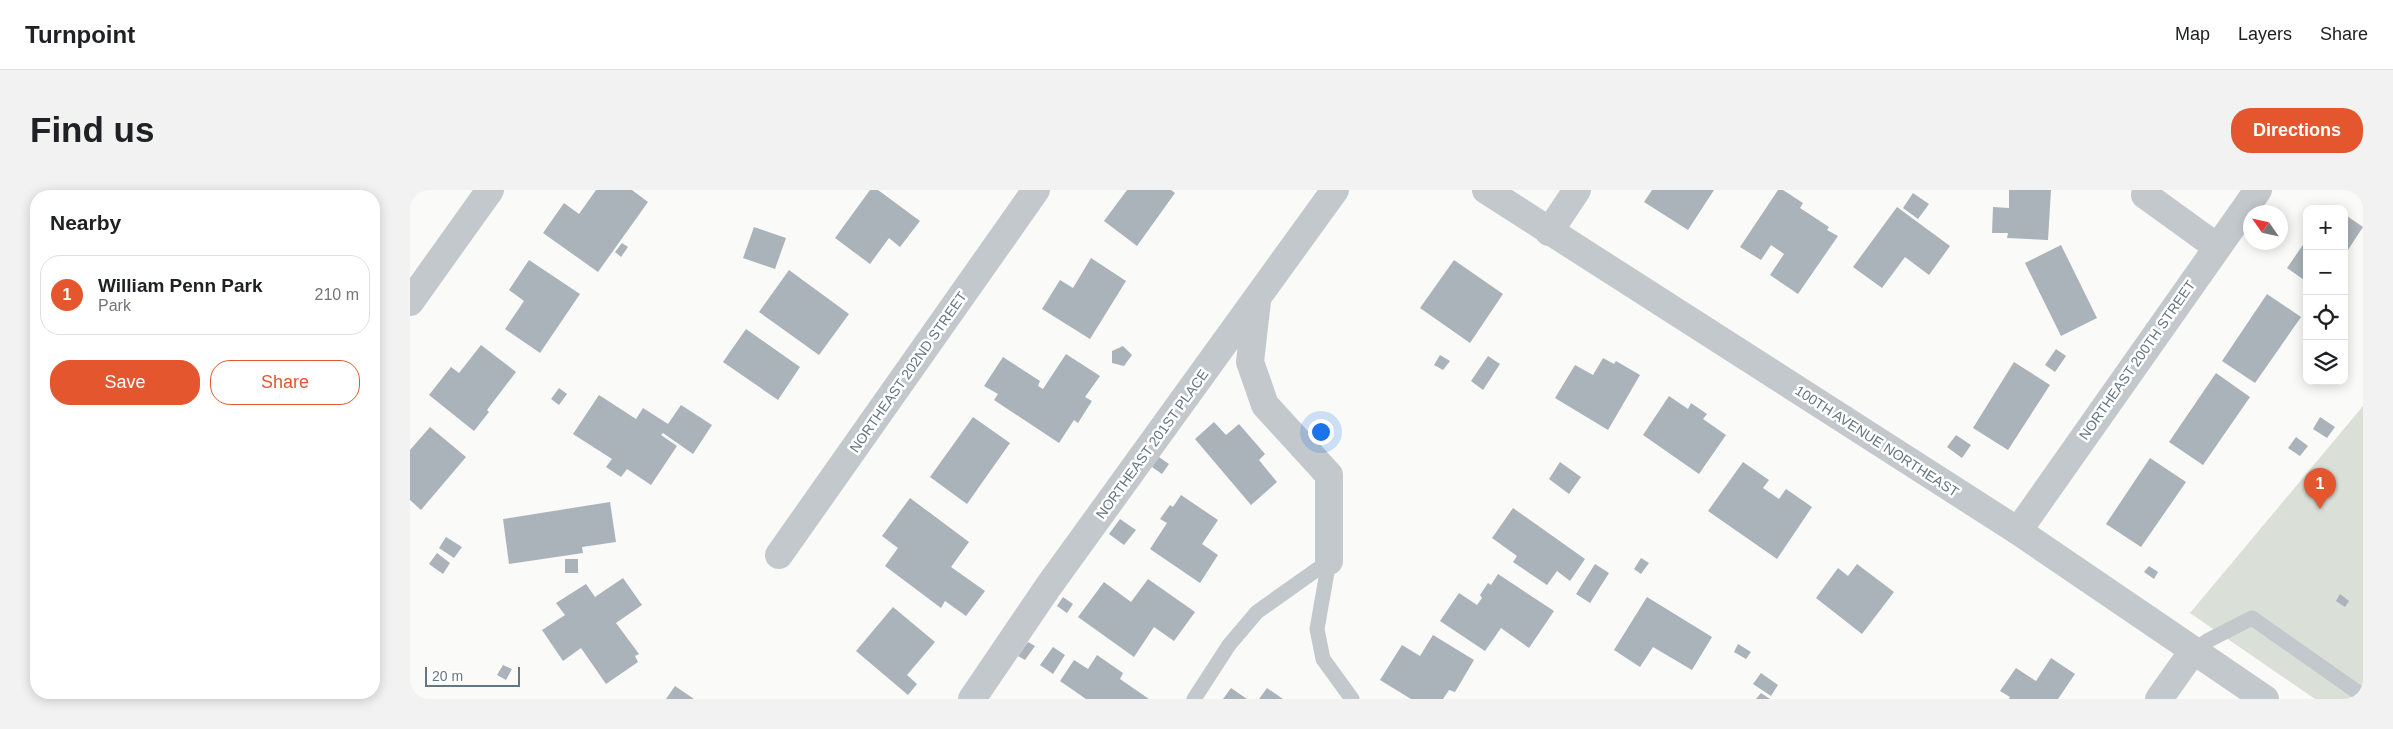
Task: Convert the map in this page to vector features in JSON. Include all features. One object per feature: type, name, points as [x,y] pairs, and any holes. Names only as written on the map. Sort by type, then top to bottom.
[{"type":"street","points":[[410,302],[490,190]]},
{"type":"street","name":"NORTHEAST 202ND STREET","points":[[779,555],[1036,190]]},
{"type":"street","name":"NORTHEAST 201ST PLACE","points":[[972,699],[1048,587],[1335,190]]},
{"type":"street","name":"100TH AVENUE NORTHEAST","points":[[1486,190],[2018,531],[2265,699]]},
{"type":"street","points":[[1549,232],[1577,190]]},
{"type":"street","name":"NORTHEAST 200TH STREET","points":[[2018,531],[2258,190]]},
{"type":"street","points":[[2145,195],[2217,247]]},
{"type":"street","points":[[1258,299],[1250,362],[1265,405],[1329,475],[1328,561]]},
{"type":"street","points":[[2159,699],[2193,651]]},
{"type":"lane","points":[[1194,699],[1229,645],[1257,612],[1328,561]]},
{"type":"lane","points":[[1328,561],[1317,629],[1323,659],[1352,699]]},
{"type":"lane","points":[[2193,651],[2207,641],[2252,618],[2363,696]]},
{"type":"shaded area","points":[[2363,406],[2363,699],[2315,699],[2190,613]]},
{"type":"building","points":[[596,190],[632,190],[648,202],[598,272],[543,233],[564,203],[579,214]]},
{"type":"building","points":[[870,190],[878,190],[920,221],[900,247],[889,238],[870,264],[835,238]]},
{"type":"building","points":[[1127,190],[1171,190],[1175,193],[1137,246],[1104,221]]},
{"type":"building","points":[[1652,190],[1714,190],[1688,230],[1644,202]]},
{"type":"building","points":[[1778,190],[1783,190],[1803,203],[1800,208],[1829,227],[1827,230],[1838,236],[1798,294],[1770,275],[1784,254],[1771,245],[1761,260],[1740,247]]},
{"type":"building","points":[[2009,190],[2051,190],[2048,240],[2007,238],[2008,233],[1992,233],[1993,207],[2009,208]]},
{"type":"building","points":[[1913,193],[1929,204],[1918,219],[1903,208]]},
{"type":"building","points":[[1897,207],[1950,246],[1929,275],[1905,257],[1882,288],[1853,267]]},
{"type":"building","points":[[2348,217],[2363,227],[2348,250]]},
{"type":"building","points":[[754,227],[786,238],[775,269],[743,258]]},
{"type":"building","points":[[622,243],[628,247],[621,257],[615,252]]},
{"type":"building","points":[[2061,245],[2097,318],[2061,336],[2025,263]]},
{"type":"building","points":[[2303,245],[2303,279],[2287,268]]},
{"type":"building","points":[[1091,258],[1126,281],[1090,339],[1042,309],[1060,280],[1073,288]]},
{"type":"building","points":[[529,260],[580,294],[540,353],[505,329],[524,301],[509,290]]},
{"type":"building","points":[[1454,260],[1503,294],[1470,343],[1420,308]]},
{"type":"building","points":[[789,270],[849,314],[819,355],[759,312]]},
{"type":"building","points":[[2267,294],[2301,317],[2255,383],[2222,361]]},
{"type":"building","points":[[746,329],[800,367],[778,400],[723,362]]},
{"type":"building","points":[[481,345],[516,372],[487,410],[489,412],[474,431],[429,395],[451,367],[459,373]]},
{"type":"building","points":[[1123,346],[1132,355],[1124,366],[1112,363],[1112,351]]},
{"type":"building","points":[[2056,349],[2066,356],[2055,372],[2045,365]]},
{"type":"building","points":[[1066,354],[1100,376],[1085,397],[1092,401],[1078,423],[1074,420],[1059,443],[994,400],[998,394],[984,386],[1003,357],[1040,381],[1038,386],[1043,389]]},
{"type":"building","points":[[1440,355],[1450,361],[1443,370],[1434,365]]},
{"type":"building","points":[[1488,356],[1500,364],[1483,390],[1471,381]]},
{"type":"building","points":[[1603,358],[1614,364],[1616,361],[1640,375],[1608,430],[1555,398],[1575,365],[1593,375]]},
{"type":"building","points":[[2014,362],[2050,385],[2008,450],[1973,428]]},
{"type":"building","points":[[2216,373],[2250,397],[2203,465],[2169,442]]},
{"type":"building","points":[[559,388],[567,394],[559,405],[551,399]]},
{"type":"building","points":[[599,395],[636,419],[643,408],[668,424],[681,405],[712,425],[693,454],[663,433],[661,435],[677,446],[651,485],[627,469],[621,477],[606,467],[612,459],[573,434]]},
{"type":"building","points":[[1669,396],[1688,409],[1691,403],[1707,414],[1703,419],[1726,435],[1699,474],[1643,435]]},
{"type":"building","points":[[973,417],[1010,443],[967,504],[930,477]]},
{"type":"building","points":[[2320,417],[2335,427],[2327,438],[2313,429]]},
{"type":"building","points":[[1214,422],[1226,435],[1239,424],[1265,454],[1259,460],[1277,482],[1251,505],[1195,439]]},
{"type":"building","points":[[430,427],[466,457],[421,510],[410,500],[410,450]]},
{"type":"building","points":[[1956,435],[1971,445],[1962,458],[1947,447]]},
{"type":"building","points":[[2296,437],[2308,446],[2300,456],[2288,448]]},
{"type":"building","points":[[1159,457],[1169,464],[1162,474],[1152,467]]},
{"type":"building","points":[[2150,458],[2186,482],[2141,547],[2106,524]]},
{"type":"building","points":[[1560,462],[1581,477],[1569,494],[1549,479]]},
{"type":"building","points":[[1743,462],[1769,480],[1763,488],[1779,499],[1786,489],[1812,507],[1777,559],[1708,511]]},
{"type":"building","points":[[1181,495],[1218,520],[1202,544],[1218,555],[1200,583],[1150,549],[1167,523],[1160,519],[1170,505],[1173,507]]},
{"type":"building","points":[[910,498],[969,542],[951,567],[985,591],[966,616],[945,601],[941,608],[885,566],[898,548],[882,536]]},
{"type":"building","points":[[610,502],[616,542],[582,547],[583,553],[509,564],[503,519]]},
{"type":"building","points":[[1513,508],[1585,559],[1570,581],[1557,571],[1547,585],[1513,562],[1517,556],[1492,538]]},
{"type":"building","points":[[1120,519],[1136,530],[1124,545],[1109,534]]},
{"type":"building","points":[[446,537],[462,547],[454,558],[439,548]]},
{"type":"building","points":[[437,553],[450,563],[443,574],[429,564]]},
{"type":"building","points":[[1641,558],[1649,563],[1641,574],[1634,569]]},
{"type":"building","points":[[565,559],[578,559],[578,573],[565,573]]},
{"type":"building","points":[[1595,564],[1609,573],[1590,603],[1576,594]]},
{"type":"building","points":[[1857,564],[1894,592],[1862,634],[1816,598],[1838,568],[1848,576]]},
{"type":"building","points":[[2149,566],[2158,572],[2154,579],[2144,572]]},
{"type":"building","points":[[1498,574],[1554,611],[1529,648],[1501,628],[1485,651],[1440,621],[1459,593],[1477,605],[1482,598],[1480,595],[1488,583],[1491,585]]},
{"type":"building","points":[[623,578],[642,605],[616,623],[639,654],[635,656],[638,662],[606,684],[581,648],[563,661],[542,630],[565,615],[556,603],[586,584],[595,597]]},
{"type":"building","points":[[1148,579],[1195,612],[1174,641],[1154,627],[1134,657],[1078,617],[1104,582],[1131,602]]},
{"type":"building","points":[[2340,594],[2349,601],[2345,607],[2336,601]]},
{"type":"building","points":[[1063,597],[1073,604],[1067,613],[1057,606]]},
{"type":"building","points":[[1647,597],[1712,637],[1692,670],[1653,647],[1640,667],[1614,650]]},
{"type":"building","points":[[893,607],[935,642],[907,675],[917,684],[908,695],[856,651]]},
{"type":"building","points":[[1433,635],[1474,660],[1455,692],[1449,690],[1443,699],[1411,699],[1380,680],[1402,645],[1420,656]]},
{"type":"building","points":[[1028,642],[1035,646],[1025,660],[1018,656]]},
{"type":"building","points":[[1738,644],[1751,652],[1746,659],[1734,652]]},
{"type":"building","points":[[1053,647],[1065,655],[1053,674],[1040,665]]},
{"type":"building","points":[[1097,655],[1123,673],[1120,679],[1149,699],[1086,699],[1060,681],[1074,660],[1088,669]]},
{"type":"building","points":[[2051,658],[2075,674],[2058,699],[2009,699],[2010,697],[2000,691],[2016,668],[2036,681]]},
{"type":"building","points":[[503,665],[512,669],[506,680],[497,675]]},
{"type":"building","points":[[1761,673],[1778,685],[1771,696],[1753,684]]},
{"type":"building","points":[[675,686],[694,699],[666,699]]},
{"type":"building","points":[[1231,688],[1247,699],[1223,699]]},
{"type":"building","points":[[1267,688],[1283,699],[1259,699]]},
{"type":"building","points":[[1761,693],[1770,699],[1756,699]]},
{"type":"place","name":"William Penn Park","points":[[2320,509]]}]
